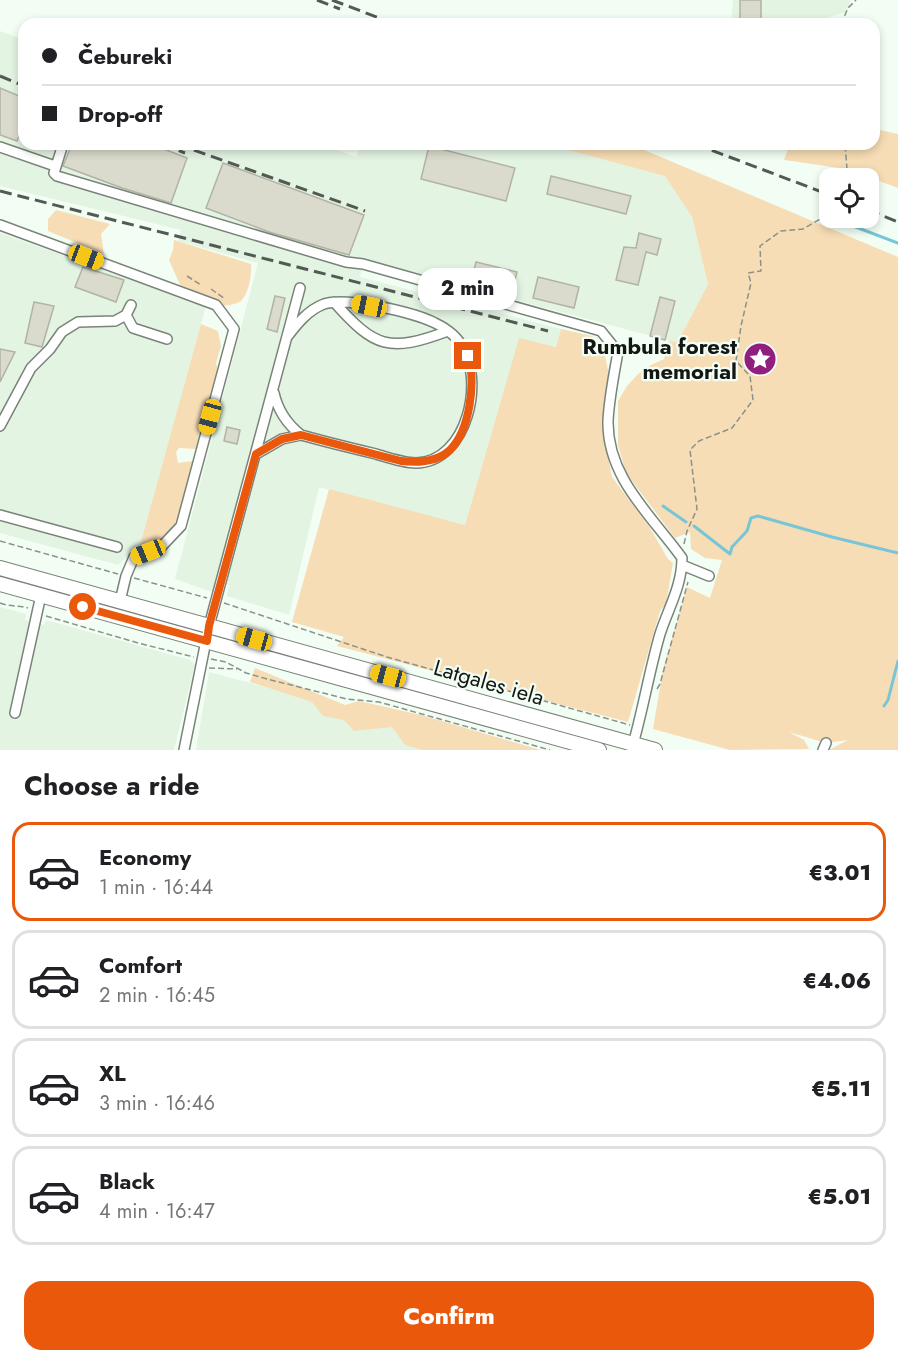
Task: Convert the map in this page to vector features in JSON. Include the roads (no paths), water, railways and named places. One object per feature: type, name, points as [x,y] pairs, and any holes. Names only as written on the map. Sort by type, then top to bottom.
[{"type":"highway","name":"Latgales iela","points":[[0,568],[632,747],[655,750]]},
{"type":"highway","name":"Latgales iela","points":[[0,584],[599,750]]},
{"type":"street","points":[[0,147],[55,166]]},
{"type":"street","points":[[61,150],[55,166],[54,173],[57,176],[346,262],[363,264],[601,331],[618,352],[608,422],[613,457],[629,490],[682,562],[709,576]]},
{"type":"street","points":[[0,225],[216,305],[234,329],[181,526],[162,546],[134,557],[126,576],[120,602]]},
{"type":"street","points":[[184,750],[209,626],[300,288]]},
{"type":"street","points":[[273,389],[281,412],[290,426],[301,435],[416,463],[441,456],[450,449],[458,439],[468,408],[472,379],[468,356],[460,342],[436,323],[414,315],[347,301],[334,302],[312,310],[300,320],[287,337]]},
{"type":"street","points":[[334,302],[376,341],[389,344],[413,343],[448,331]]},
{"type":"street","points":[[0,426],[31,368],[50,349],[62,332],[78,322],[115,321],[126,315],[130,305]]},
{"type":"street","points":[[126,315],[134,328],[167,339]]},
{"type":"street","points":[[256,454],[282,439],[301,435]]},
{"type":"street","points":[[0,515],[117,547]]},
{"type":"street","points":[[632,747],[661,633],[680,579],[682,562]]},
{"type":"street","points":[[15,713],[41,596]]},
{"type":"street","name":"Latgales iela","points":[[544,735],[576,750]]},
{"type":"waterway","points":[[858,228],[898,243]]},
{"type":"waterway","points":[[663,506],[686,522]]},
{"type":"waterway","points":[[694,526],[730,554],[732,547],[747,531],[751,518],[758,516],[898,553]]},
{"type":"waterway","points":[[884,706],[888,700],[898,661]]},
{"type":"railway","points":[[317,0],[340,9]]},
{"type":"railway","points":[[332,0],[379,18]]},
{"type":"railway","points":[[0,76],[18,84]]},
{"type":"railway","points":[[177,150],[185,153]]},
{"type":"railway","points":[[194,150],[365,211]]},
{"type":"railway","points":[[711,150],[819,191]]},
{"type":"railway","points":[[0,191],[548,331]]},
{"type":"railway","points":[[879,214],[898,222]]},
{"type":"place","name":"Rumbula forest memorial","points":[[760,359]]}]
